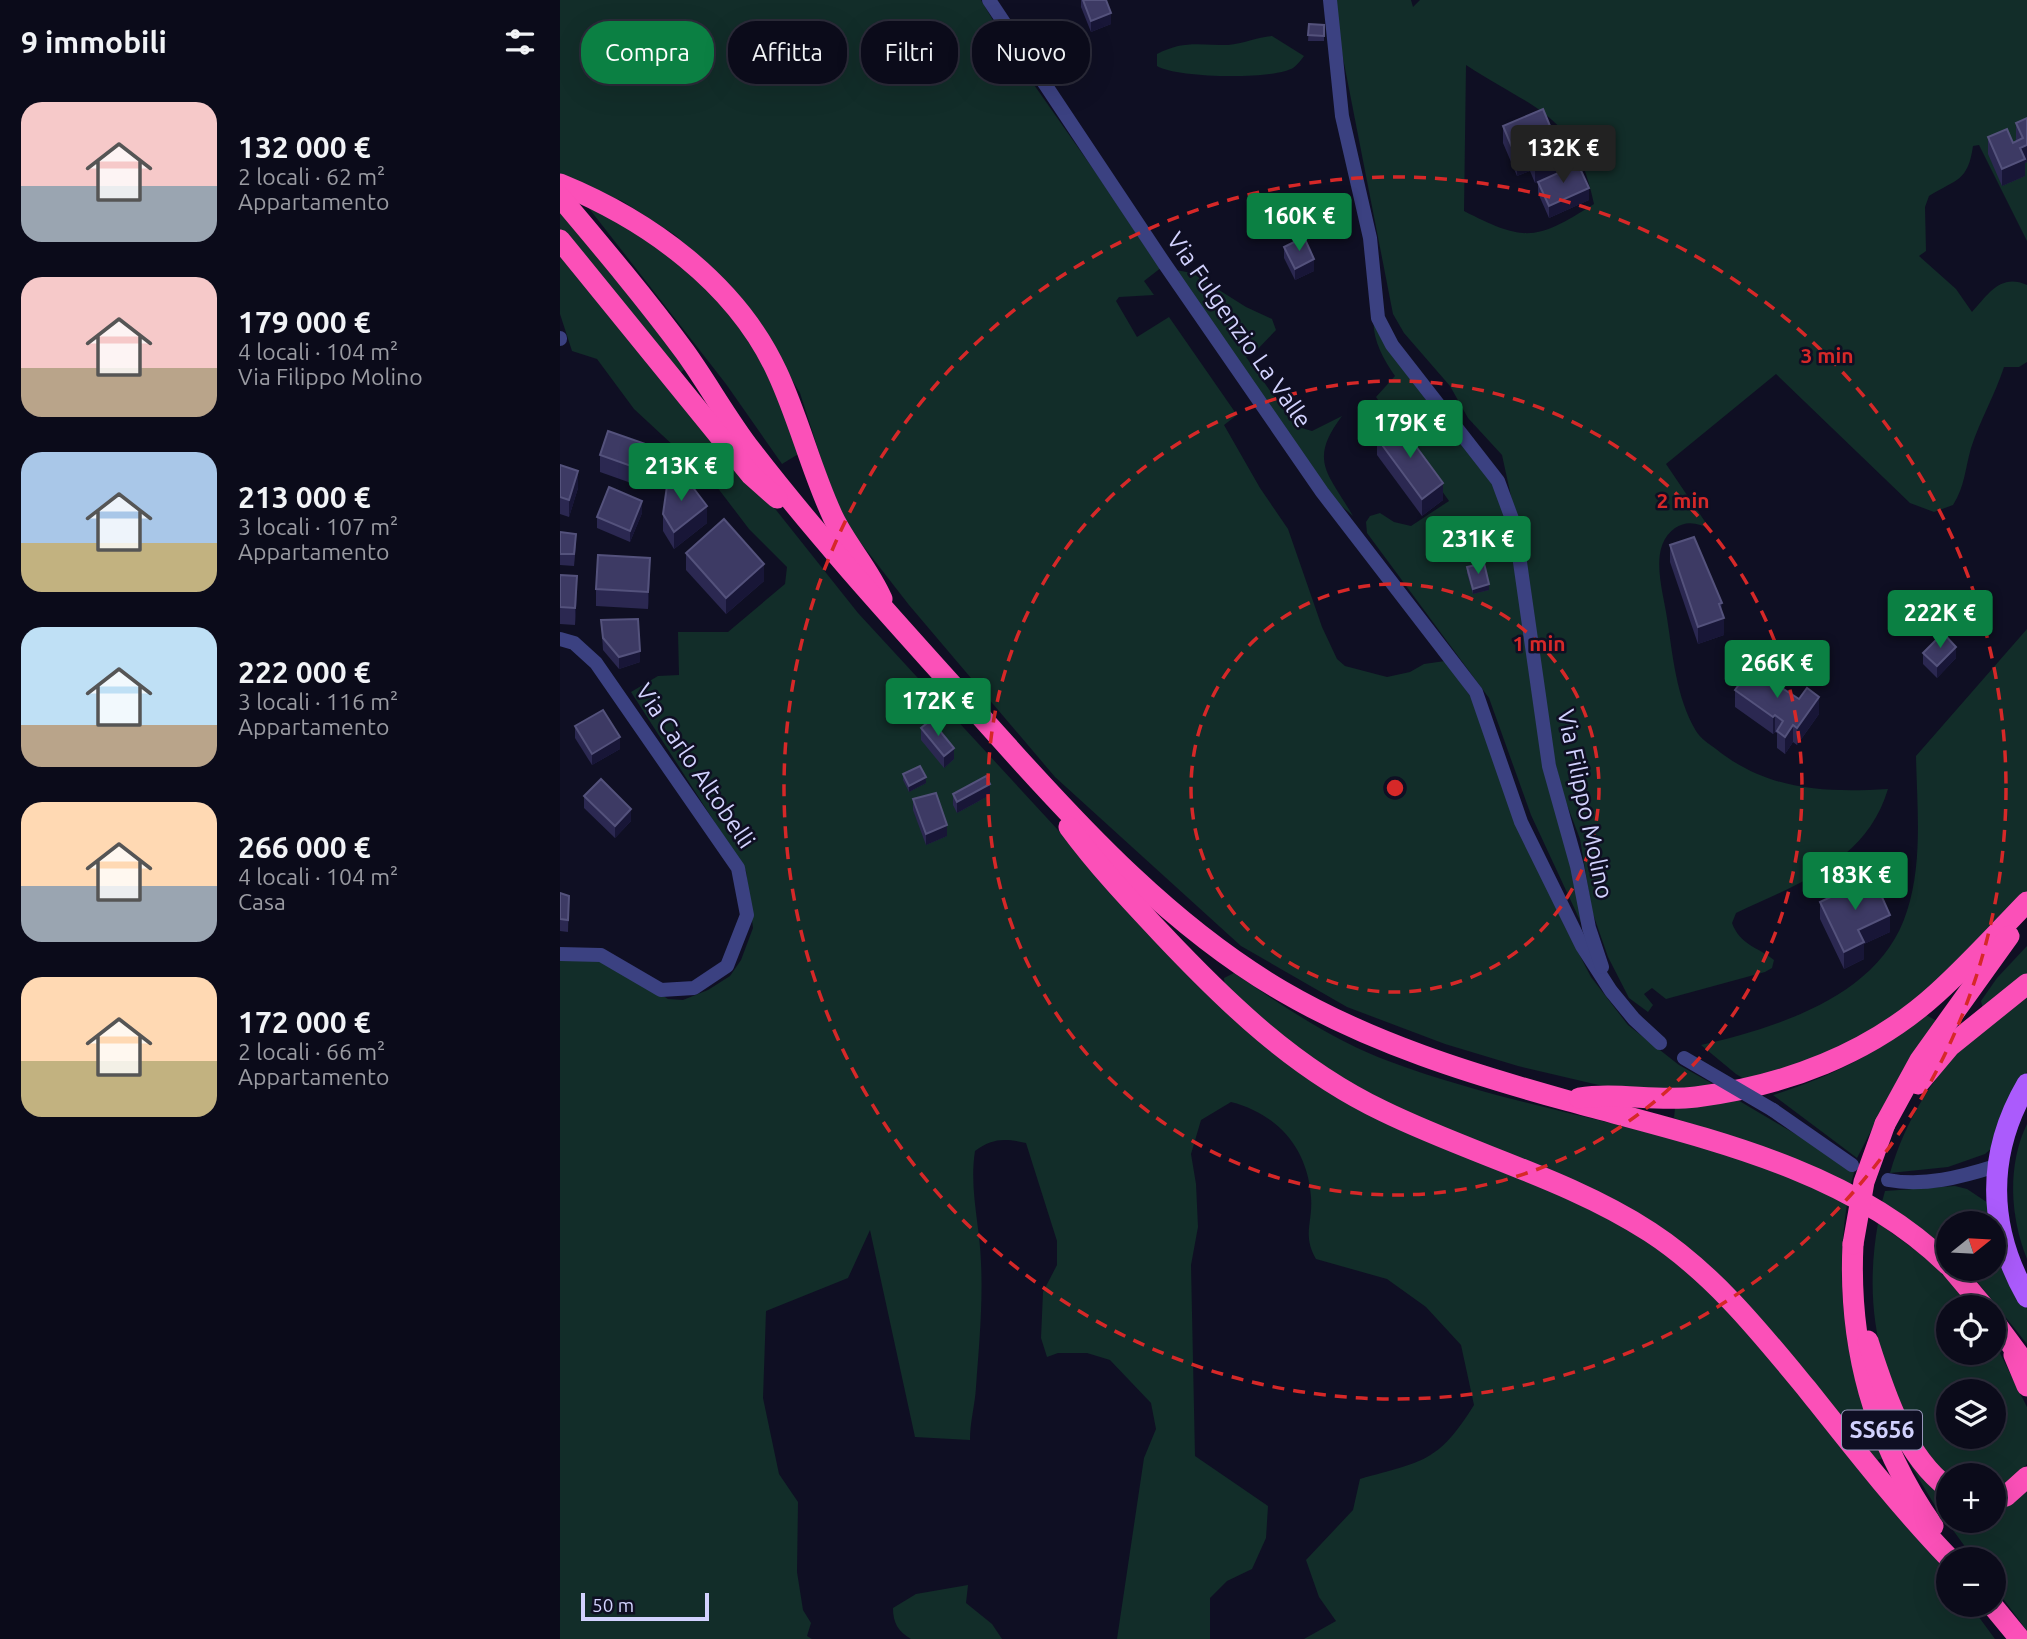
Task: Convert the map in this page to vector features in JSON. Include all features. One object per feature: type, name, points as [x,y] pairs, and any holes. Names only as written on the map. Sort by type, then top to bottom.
[{"type":"highway","points":[[560,184],[600,200],[639,222],[707,277],[752,329],[777,371],[834,518],[871,574],[891,620]]},
{"type":"highway","points":[[560,197],[643,296],[748,446],[891,620],[1022,763],[1179,918],[1233,959],[1282,991],[1371,1037],[1493,1079],[1684,1132],[1792,1169],[1880,1212],[1936,1256]]},
{"type":"highway","points":[[560,240],[751,475],[818,534]]},
{"type":"highway","points":[[1022,763],[1098,866],[1226,1000],[1277,1045],[1323,1078],[1381,1110],[1592,1200],[1651,1233],[1692,1265],[1759,1330],[1915,1523],[1938,1547]]},
{"type":"highway","points":[[1565,1100],[1596,1095],[1692,1098],[1741,1091],[1841,1057],[1878,1037],[1936,995],[2027,902]]},
{"type":"highway","name":"SS656","points":[[1950,1547],[1909,1489],[1875,1415],[1856,1341],[1851,1284],[1853,1244],[1864,1182],[1885,1124],[1926,1050],[2027,914]]},
{"type":"highway","points":[[1885,1124],[1950,1046],[2027,984]]},
{"type":"highway","points":[[1962,1281],[1974,1295]]},
{"type":"highway","points":[[1851,1284],[1894,1410],[1914,1449],[1936,1474]]},
{"type":"highway","points":[[2006,1338],[2027,1366]]},
{"type":"highway","points":[[2006,1343],[2027,1386]]},
{"type":"highway","points":[[2006,1496],[2027,1477]]},
{"type":"highway","points":[[2002,1617],[2021,1639]]},
{"type":"main road","points":[[2027,1084],[2006,1127],[1996,1166],[1995,1199],[2002,1239],[2027,1297]]},
{"type":"street","name":"Via Fulgenzio La Valle","points":[[989,0],[1157,253],[1314,480],[1476,692],[1521,822],[1582,946],[1611,991],[1634,1019],[1660,1043]]},
{"type":"street","name":"Via Filippo Molino","points":[[1330,0],[1342,116],[1370,238],[1378,318],[1392,345],[1498,481],[1515,527],[1549,766],[1577,866],[1589,928],[1611,991]]},
{"type":"street","name":"Via Carlo Altobelli","points":[[560,639],[573,643],[596,663],[738,868],[747,915],[727,966],[694,988],[662,990],[601,955],[560,954]]},
{"type":"street","points":[[1684,1058],[1773,1110],[1852,1165]]},
{"type":"street","points":[[1888,1180],[1904,1183],[1938,1180],[1996,1166]]},
{"type":"green space","points":[[560,0],[981,0],[994,21],[972,21],[972,84],[1033,84],[1162,267],[1144,281],[1154,295],[1119,297],[1116,301],[1137,337],[1169,317],[1237,415],[1224,425],[1260,488],[1288,529],[1322,627],[1337,659],[1345,666],[1387,677],[1410,672],[1424,664],[1445,661],[1473,700],[1564,925],[1591,977],[1628,1025],[1679,1065],[1720,1088],[1620,1090],[1518,1066],[1445,1044],[1347,1007],[1241,946],[1055,777],[909,605],[846,524],[824,468],[800,393],[753,315],[723,279],[675,235],[622,201],[560,177]]},
{"type":"green space","points":[[1335,0],[1411,0],[1413,7],[1420,0],[2027,0],[2027,241],[1979,145],[1973,146],[1964,173],[1929,196],[1925,207],[1926,251],[1919,256],[1956,289],[1972,312],[1989,293],[2002,284],[2018,282],[2027,285],[2027,362],[2019,367],[2004,367],[1971,448],[1962,484],[1953,505],[1934,512],[1910,503],[1776,374],[1666,464],[1710,529],[1692,523],[1675,528],[1662,546],[1659,570],[1676,676],[1689,718],[1698,734],[1735,763],[1776,781],[1819,789],[1888,789],[1878,814],[1864,835],[1847,852],[1806,880],[1736,913],[1732,923],[1735,930],[1750,945],[1774,960],[1772,968],[1765,972],[1666,999],[1652,988],[1644,994],[1653,1005],[1648,1012],[1629,998],[1608,957],[1592,911],[1580,839],[1564,797],[1545,722],[1514,510],[1502,455],[1468,418],[1450,386],[1404,333],[1393,314],[1342,53]],"holes":[[[1466,65],[1531,104],[1563,131],[1576,150],[1586,173],[1594,204],[1558,225],[1531,233],[1502,228],[1464,211]]]},
{"type":"green space","points":[[1272,36],[1304,56],[1293,68],[1266,74],[1224,76],[1183,73],[1157,66],[1157,54],[1175,47],[1192,44],[1228,45]]},
{"type":"green space","points":[[584,202],[608,213],[658,245],[707,287],[747,331],[762,353],[778,388],[800,453],[782,464],[726,384]]},
{"type":"green space","points":[[560,212],[602,259],[686,368],[678,375],[560,231]]},
{"type":"green space","points":[[560,250],[753,481],[858,613],[1106,882],[1289,1064],[1648,1238],[1714,1294],[1923,1540],[1936,1558],[1936,1617],[1979,1617],[1995,1639],[1304,1639],[1336,1621],[1319,1597],[1306,1560],[1353,1510],[1360,1479],[1427,1457],[1450,1438],[1474,1405],[1461,1345],[1426,1307],[1387,1279],[1316,1259],[1309,1236],[1309,1180],[1297,1149],[1288,1136],[1263,1115],[1231,1102],[1201,1120],[1191,1154],[1196,1184],[1198,1227],[1191,1265],[1195,1456],[1268,1506],[1266,1538],[1252,1569],[1227,1581],[1210,1598],[1210,1639],[1117,1639],[1144,1458],[1156,1429],[1151,1403],[1110,1360],[1087,1353],[1058,1353],[1047,1357],[1041,1338],[1043,1292],[1057,1265],[1057,1241],[1026,1143],[1005,1140],[993,1141],[975,1151],[973,1165],[981,1294],[970,1440],[915,1437],[870,1230],[848,1278],[766,1311],[763,1398],[779,1474],[798,1502],[797,1572],[803,1610],[811,1623],[807,1636],[812,1639],[560,1639],[560,961],[603,958],[668,999],[683,1000],[708,990],[730,976],[741,960],[753,928],[746,871],[631,692],[658,676],[679,675],[678,632],[728,632],[785,584],[787,567],[749,529],[701,466],[689,460],[634,409],[597,359],[572,351],[560,314]]},
{"type":"green space","points":[[1176,270],[1192,273],[1246,307],[1272,319],[1276,330],[1252,355],[1246,357],[1295,426],[1312,431],[1342,416],[1326,445],[1325,467],[1353,516],[1338,503],[1311,467]]},
{"type":"green space","points":[[1374,314],[1496,487],[1509,530],[1590,942],[1531,815],[1489,698],[1367,533],[1366,522],[1370,516],[1380,513],[1394,522],[1411,526],[1449,501],[1376,397],[1395,376],[1378,346],[1374,331]]},
{"type":"green space","points":[[2027,629],[2027,899],[1932,993],[1859,1045],[1754,1085],[1736,1074],[1701,1045],[1762,1028],[1823,1003],[1851,986],[1875,965],[1894,940],[1907,911],[1915,873],[1918,834],[1916,756]]},
{"type":"green space","points":[[2027,946],[2027,978],[1983,1009],[1981,1001],[1997,978]]},
{"type":"green space","points":[[1234,973],[1330,1034],[1391,1062],[1448,1081],[1737,1158],[1793,1179],[1847,1204],[1842,1270],[1846,1334],[1861,1397],[1884,1458],[1877,1460],[1714,1271],[1437,1130],[1324,1068],[1225,989],[1224,978]]},
{"type":"green space","points":[[2027,995],[2027,1072],[2010,1101],[1993,1147],[1985,1154],[1948,1167],[1890,1173],[1914,1114],[1949,1061],[1983,1025]]},
{"type":"green space","points":[[1926,1015],[1937,1021],[1903,1069],[1857,1158],[1773,1095],[1853,1062],[1890,1041]]},
{"type":"green space","points":[[1736,1099],[1855,1169],[1849,1191],[1732,1137],[1674,1118],[1675,1108]]},
{"type":"green space","points":[[2027,1124],[2027,1259],[2017,1226],[2013,1191],[2016,1156]]},
{"type":"green space","points":[[1955,1186],[1967,1189],[1991,1205],[1993,1211],[1936,1211],[1936,1242],[1882,1202],[1885,1191]]},
{"type":"green space","points":[[1878,1223],[1936,1265],[1936,1281],[1951,1281],[1962,1295],[1936,1295],[1936,1365],[2006,1365],[2027,1407],[2027,1464],[2021,1473],[2006,1483],[2006,1463],[1936,1463],[1936,1466],[1905,1414],[1884,1362],[1874,1309],[1873,1281]]},
{"type":"green space","points":[[2006,1248],[2027,1309],[2027,1344],[2006,1318],[2006,1295],[1988,1295],[1977,1281],[2006,1281]]},
{"type":"green space","points":[[1902,1451],[1936,1484],[1936,1507]]},
{"type":"green space","points":[[2027,1488],[2027,1631],[2006,1603],[2006,1547],[1965,1547],[1955,1533],[2006,1533],[2006,1500]]},
{"type":"green space","points":[[968,1585],[966,1603],[992,1624],[1002,1639],[911,1639],[897,1626],[893,1608],[916,1594]]},
{"type":"building","points":[[1083,0],[1106,0],[1111,13],[1091,21]]},
{"type":"building","points":[[1309,24],[1324,25],[1324,36],[1308,35]]},
{"type":"building","points":[[1543,109],[1562,155],[1535,166],[1530,154],[1517,159],[1503,126]]},
{"type":"building","points":[[2027,118],[2027,145],[2020,148],[2025,159],[2002,169],[1988,137],[2007,129],[2013,143],[2023,138],[2016,123]]},
{"type":"building","points":[[1578,164],[1589,188],[1549,206],[1538,182]]},
{"type":"building","points":[[1304,237],[1314,259],[1295,269],[1284,247]]},
{"type":"building","points":[[1398,422],[1443,483],[1422,499],[1377,438]]},
{"type":"building","points":[[608,431],[657,448],[648,472],[600,455]]},
{"type":"building","points":[[560,465],[578,471],[569,500],[560,497]]},
{"type":"building","points":[[682,473],[707,506],[674,532],[663,514],[667,486]]},
{"type":"building","points":[[609,487],[642,501],[630,531],[597,517]]},
{"type":"building","points":[[724,519],[764,564],[726,598],[686,553]]},
{"type":"building","points":[[560,532],[576,534],[574,554],[560,554]]},
{"type":"building","points":[[1694,537],[1722,603],[1719,604],[1724,618],[1698,627],[1670,545]]},
{"type":"building","points":[[598,555],[650,558],[648,592],[596,589]]},
{"type":"building","points":[[1484,563],[1489,584],[1473,589],[1467,567]]},
{"type":"building","points":[[560,575],[577,576],[575,608],[560,607]]},
{"type":"building","points":[[638,619],[640,651],[619,657],[603,638],[601,620]]},
{"type":"building","points":[[1943,633],[1956,647],[1937,666],[1923,653]]},
{"type":"building","points":[[1751,668],[1799,699],[1807,688],[1819,697],[1797,728],[1793,725],[1785,737],[1777,731],[1783,721],[1735,690]]},
{"type":"building","points":[[603,710],[620,737],[592,754],[575,726]]},
{"type":"building","points":[[931,720],[954,748],[944,756],[921,728]]},
{"type":"building","points":[[920,766],[926,777],[909,786],[903,774]]},
{"type":"building","points":[[986,776],[990,784],[957,802],[953,794]]},
{"type":"building","points":[[601,779],[631,809],[615,826],[584,796]]},
{"type":"building","points":[[936,793],[947,825],[926,834],[913,799]]},
{"type":"building","points":[[1873,877],[1890,915],[1858,930],[1864,942],[1844,952],[1820,902]]},
{"type":"building","points":[[560,893],[569,896],[568,920],[560,919]]}]
